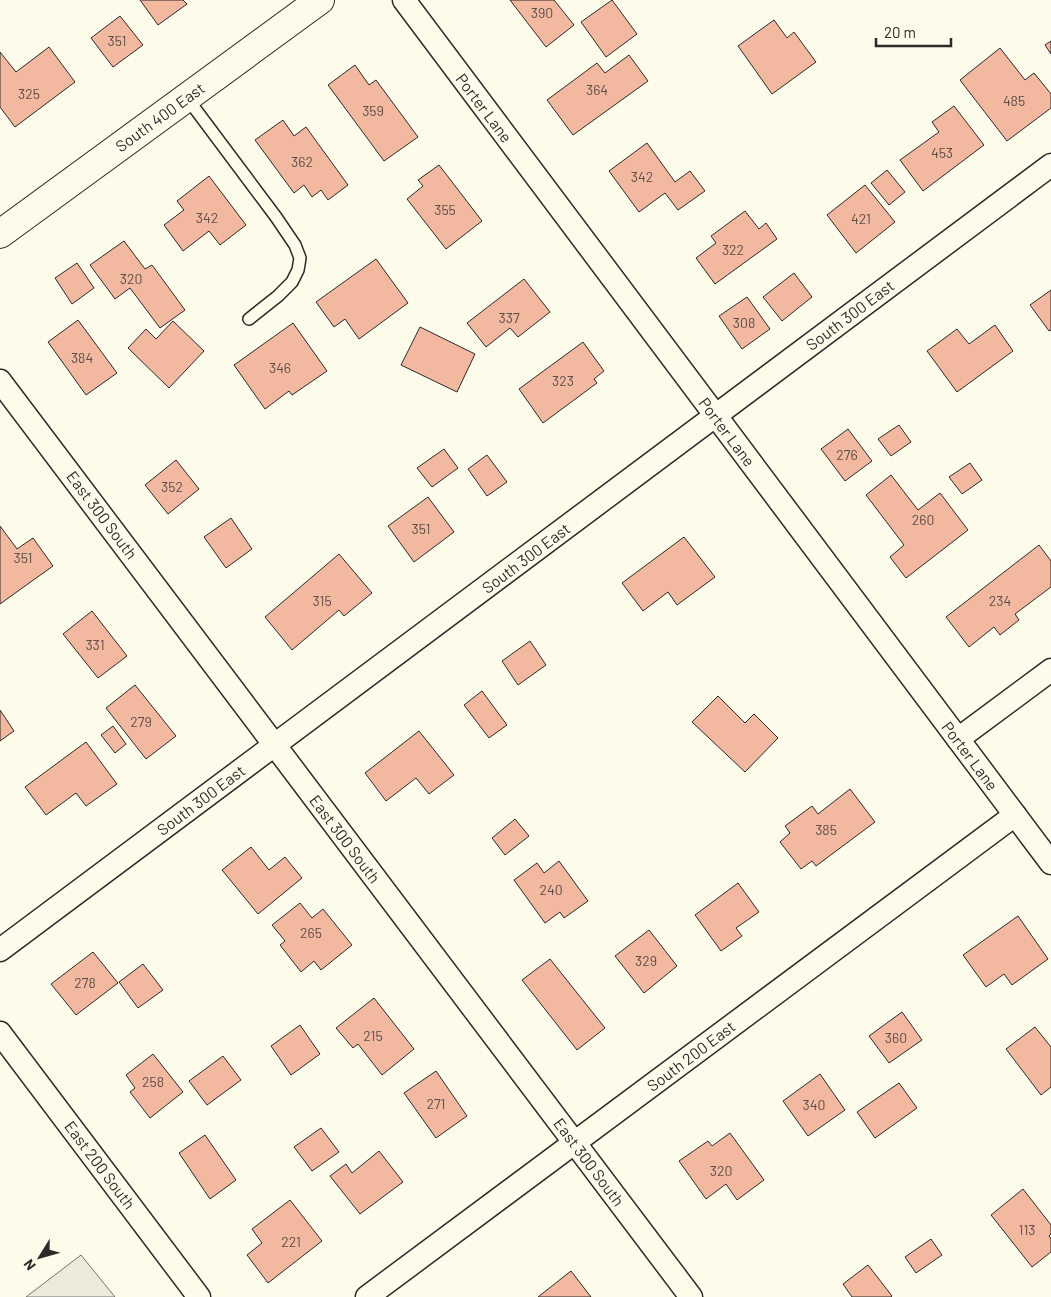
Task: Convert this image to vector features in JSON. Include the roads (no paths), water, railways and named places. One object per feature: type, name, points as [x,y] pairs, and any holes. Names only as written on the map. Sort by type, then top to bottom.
[{"type":"street","name":"South 400 East","points":[[0,234],[320,0]]},
{"type":"street","name":"Porter Lane","points":[[404,0],[1051,863]]},
{"type":"street","name":"South 300 East","points":[[0,950],[1051,166]]},
{"type":"street","name":"East 300 South","points":[[0,381],[691,1297]]},
{"type":"street","points":[[958,738],[1051,670]]},
{"type":"street","name":"South 200 East","points":[[367,1297],[1015,815]]},
{"type":"street","name":"East 200 South","points":[[0,1033],[199,1297]]},
{"type":"lane","points":[[187,98],[276,218],[295,245],[300,258],[298,270],[292,282],[278,296],[248,319]]}]
